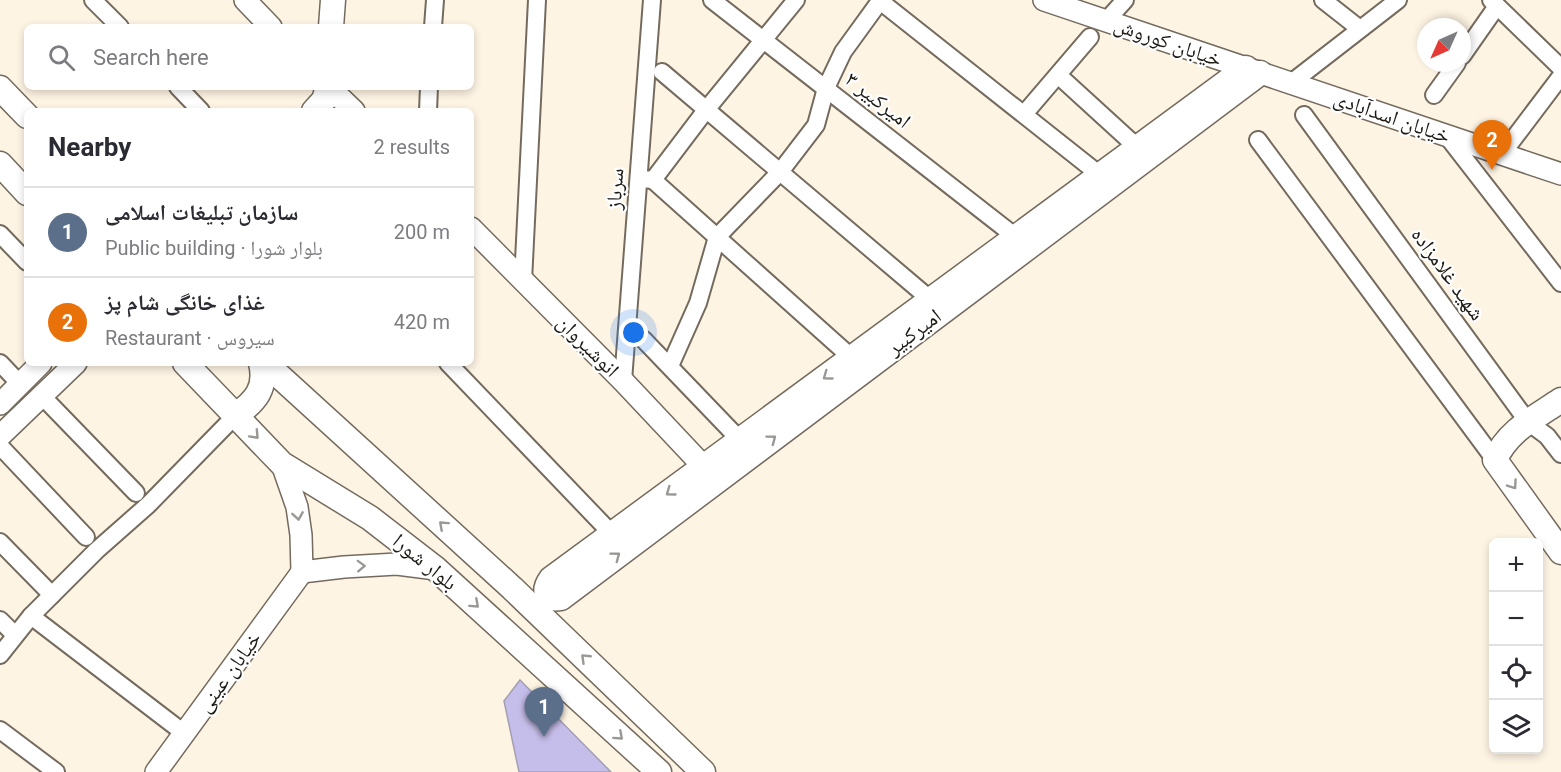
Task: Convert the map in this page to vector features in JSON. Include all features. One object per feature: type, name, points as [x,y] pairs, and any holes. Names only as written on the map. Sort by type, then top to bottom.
[{"type":"main road","points":[[331,24],[333,0]]},
{"type":"main road","name":"امیرکبیر","points":[[560,585],[612,534],[1016,237],[1051,220],[1100,175],[1253,70]]},
{"type":"main road","name":"امیرکبیر","points":[[560,585],[1253,70]]},
{"type":"main road","points":[[0,88],[24,113]]},
{"type":"main road","points":[[317,108],[324,100],[328,90]]},
{"type":"main road","points":[[0,164],[24,189]]},
{"type":"main road","name":"بلوار شورا","points":[[188,366],[282,464],[370,518],[436,569],[659,772]]},
{"type":"main road","points":[[236,415],[252,402],[260,391],[264,376],[263,366]]},
{"type":"main road","name":"بلوار شورا","points":[[266,366],[512,588],[703,772]]},
{"type":"main road","points":[[1561,400],[1512,434],[1500,447],[1495,460],[1561,552]]},
{"type":"main road","points":[[512,588],[560,585],[555,629]]},
{"type":"street","points":[[93,0],[117,24]]},
{"type":"street","points":[[245,0],[268,24]]},
{"type":"street","points":[[433,24],[435,0]]},
{"type":"street","points":[[523,281],[537,0]]},
{"type":"street","name":"سرباز","points":[[623,381],[646,179],[652,0]]},
{"type":"street","name":"امیرکبیر ۳","points":[[712,0],[1016,237]]},
{"type":"street","points":[[796,0],[646,179],[717,237],[852,358]]},
{"type":"street","name":"خیابان کوروش","points":[[1044,0],[1291,83]]},
{"type":"street","points":[[1106,21],[1125,0]]},
{"type":"street","points":[[1323,0],[1360,29]]},
{"type":"street","points":[[1291,83],[1398,0]]},
{"type":"street","points":[[670,366],[698,303],[717,237],[780,172],[816,125],[826,88],[843,52],[880,1],[1100,175]]},
{"type":"street","points":[[1471,41],[1494,3],[1561,68]]},
{"type":"street","points":[[1025,114],[1090,37]]},
{"type":"street","points":[[662,72],[931,300]]},
{"type":"street","points":[[1434,95],[1451,72]]},
{"type":"street","points":[[1058,75],[1138,148]]},
{"type":"street","points":[[1502,154],[1561,76]]},
{"type":"street","name":"خیابان اسدآبادی","points":[[1291,83],[1561,174]]},
{"type":"street","points":[[181,90],[198,108]]},
{"type":"street","points":[[332,90],[351,108]]},
{"type":"street","points":[[428,108],[429,90]]},
{"type":"street","name":"شهید غلامزاده","points":[[1304,116],[1528,422],[1547,436],[1561,454]]},
{"type":"street","points":[[1447,136],[1561,283]]},
{"type":"street","points":[[1258,140],[1495,460]]},
{"type":"street","name":"انوشیروان","points":[[474,231],[623,381],[704,467]]},
{"type":"street","points":[[0,234],[24,259]]},
{"type":"street","points":[[644,339],[740,440]]},
{"type":"street","points":[[0,363],[20,384]]},
{"type":"street","points":[[0,404],[38,366]]},
{"type":"street","points":[[0,436],[73,366]]},
{"type":"street","points":[[451,366],[612,534]]},
{"type":"street","points":[[41,395],[136,493]]},
{"type":"street","points":[[0,655],[31,615],[97,550],[148,505],[236,415]]},
{"type":"street","points":[[0,446],[86,537]]},
{"type":"street","points":[[282,464],[297,507],[301,535],[302,572],[397,564],[436,569]]},
{"type":"street","points":[[0,542],[52,595]]},
{"type":"street","name":"خیابان عینی","points":[[156,772],[302,572]]},
{"type":"street","points":[[31,615],[184,734]]},
{"type":"street","points":[[0,620],[15,635]]},
{"type":"street","points":[[0,730],[56,772]]},
{"type":"building","points":[[520,680],[611,772],[519,772],[504,701]]},
{"type":"place","name":"غذای خانگی شام پز","points":[[1492,170]]},
{"type":"place","name":"سازمان تبلیغات اسلامی","points":[[544,737]]}]
